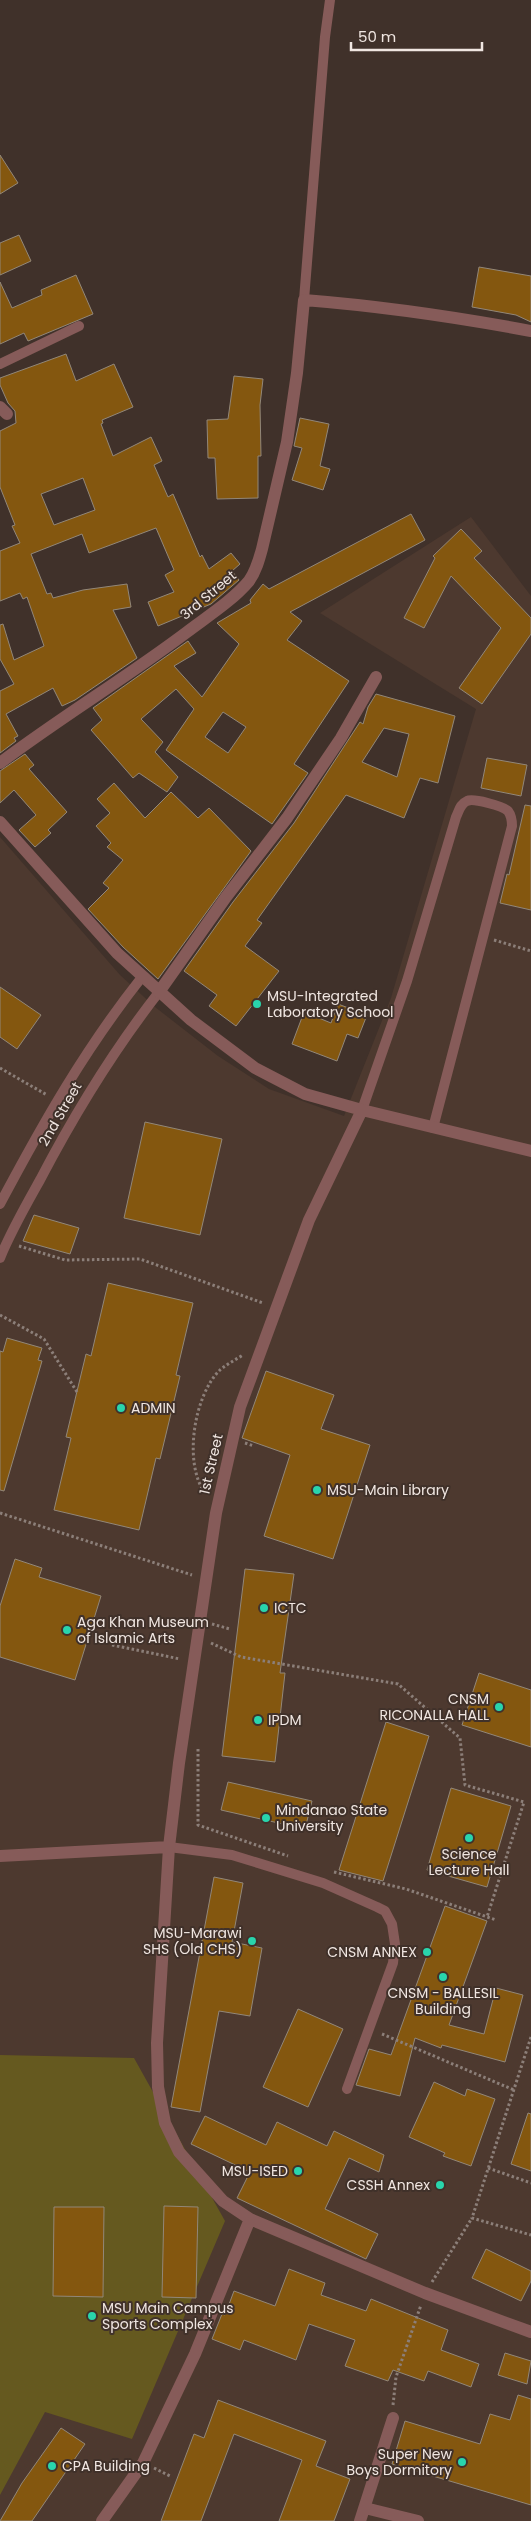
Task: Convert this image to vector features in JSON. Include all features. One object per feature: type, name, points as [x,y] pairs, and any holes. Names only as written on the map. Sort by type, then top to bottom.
[{"type":"street","points":[[304,300],[355,304],[531,330]]},
{"type":"street","name":"3rd Street","points":[[0,763],[43,731],[133,673],[223,604],[249,580],[257,567],[262,549],[287,442],[297,373],[304,300]]},
{"type":"street","points":[[159,992],[211,918],[287,818],[341,738],[376,677]]},
{"type":"street","points":[[0,822],[91,927],[142,977],[191,1020],[255,1068],[276,1081],[305,1094],[433,1128],[531,1151]]},
{"type":"street","name":"1st Street","points":[[362,1110],[309,1220],[240,1407],[217,1506],[197,1636],[170,1847],[157,2043],[158,2087],[165,2122],[179,2152],[223,2201],[250,2219],[425,2293],[531,2332]]},
{"type":"street","points":[[0,1856],[170,1847]]},
{"type":"street","points":[[102,2521],[147,2454],[195,2354],[250,2219]]},
{"type":"street","points":[[360,2521],[393,2418]]},
{"type":"street","points":[[364,2508],[418,2521]]},
{"type":"lane","points":[[304,300],[325,37],[330,0]]},
{"type":"lane","points":[[0,364],[79,326]]},
{"type":"lane","points":[[362,1110],[407,981],[456,817],[461,806],[467,800],[474,800],[504,808],[509,812],[512,820],[510,836],[481,937],[433,1128]]},
{"type":"lane","name":"2nd Street","points":[[0,1204],[56,1100],[105,1023],[142,977]]},
{"type":"lane","name":"2nd Street","points":[[0,1258],[95,1081],[125,1036],[159,992]]},
{"type":"lane","points":[[170,1847],[232,1855],[322,1883],[385,1911],[392,1924],[395,1944],[393,1963],[347,2089]]},
{"type":"path","points":[[481,937],[531,951]]},
{"type":"path","points":[[0,1068],[56,1100]]},
{"type":"path","points":[[7,1242],[66,1260],[140,1259],[277,1308]]},
{"type":"path","points":[[0,1315],[44,1339],[77,1392]]},
{"type":"path","points":[[217,1506],[200,1487],[195,1469],[193,1435],[199,1412],[208,1388],[219,1371],[247,1352],[263,1345]]},
{"type":"path","points":[[0,1513],[206,1580]]},
{"type":"path","points":[[197,1636],[241,1657],[398,1684],[460,1738],[465,1785],[524,1802],[487,1917]]},
{"type":"path","points":[[112,1646],[194,1662]]},
{"type":"path","points":[[198,1746],[198,1825],[295,1858]]},
{"type":"path","points":[[327,1870],[406,1889],[496,1920]]},
{"type":"path","points":[[370,2029],[514,2090]]},
{"type":"path","points":[[393,2418],[396,2377],[425,2293],[472,2218],[531,2036]]},
{"type":"path","points":[[488,2168],[531,2183]]},
{"type":"path","points":[[472,2218],[531,2235]]},
{"type":"shaded area","name":"Mindanao State University","points":[[471,517],[531,596],[531,2521],[0,2521],[0,837],[120,975],[155,1007],[218,1056],[269,1089],[344,1116],[391,998],[476,709],[320,613]]},
{"type":"shaded area","name":"MSU Main Campus Sports Complex","points":[[0,2055],[134,2058],[225,2221],[132,2439],[45,2412],[0,2495]]},
{"type":"building","points":[[0,155],[18,183],[0,194]]},
{"type":"building","points":[[19,235],[31,261],[0,275],[0,243]]},
{"type":"building","points":[[479,267],[531,276],[531,322],[516,315],[472,307]]},
{"type":"building","points":[[76,275],[93,314],[28,341],[24,333],[0,344],[0,282],[12,308],[42,295],[41,290]]},
{"type":"building","points":[[66,354],[76,381],[114,364],[133,407],[102,420],[103,423],[101,424],[113,456],[151,437],[162,461],[154,465],[168,497],[173,494],[200,557],[202,555],[209,569],[231,553],[240,564],[232,571],[239,580],[211,604],[158,626],[148,602],[174,592],[165,575],[174,570],[156,528],[89,553],[82,534],[31,554],[47,594],[51,593],[53,598],[83,590],[127,584],[131,607],[113,610],[137,658],[75,700],[62,706],[53,688],[6,714],[18,736],[14,738],[16,741],[0,753],[0,691],[14,684],[0,659],[0,625],[3,624],[14,660],[44,646],[27,597],[23,599],[20,593],[0,601],[0,551],[20,543],[12,526],[15,525],[0,487],[0,431],[16,423],[15,411],[8,403],[0,385],[0,378]],"holes":[[[83,478],[95,510],[54,525],[41,494]]]},
{"type":"building","points":[[234,376],[263,379],[260,405],[261,456],[258,456],[258,498],[217,499],[215,458],[208,458],[207,420],[228,419]]},
{"type":"building","points":[[300,418],[329,424],[320,466],[330,469],[323,490],[292,480],[302,448],[294,446]]},
{"type":"building","points":[[411,514],[425,540],[290,612],[302,621],[287,640],[349,681],[294,764],[308,773],[272,824],[166,750],[194,709],[176,689],[141,719],[163,742],[155,752],[178,777],[167,792],[139,773],[133,778],[91,730],[102,720],[93,708],[188,641],[196,653],[174,666],[202,697],[239,644],[217,623],[251,603],[250,600],[263,584],[269,589]],"holes":[[[223,712],[246,727],[228,753],[205,737]]]},
{"type":"building","points":[[461,529],[482,551],[474,558],[531,618],[531,634],[482,704],[459,688],[501,628],[451,576],[424,628],[404,618],[435,558],[433,556]]},
{"type":"building","points":[[376,694],[455,716],[438,783],[420,778],[404,818],[346,795],[257,920],[262,923],[245,946],[279,971],[236,1026],[209,1006],[217,995],[184,971],[233,902],[294,823],[360,722],[363,724],[368,707]],"holes":[[[384,728],[409,734],[397,777],[362,762]]]},
{"type":"building","points":[[25,754],[34,765],[29,769],[67,812],[48,830],[51,833],[35,847],[19,830],[36,815],[14,790],[0,803],[0,771]]},
{"type":"building","points":[[487,758],[527,765],[521,796],[481,788]]},
{"type":"building","points":[[114,783],[145,818],[171,792],[198,818],[209,808],[251,851],[158,979],[123,947],[88,909],[109,888],[103,883],[123,860],[107,847],[111,843],[96,826],[110,813],[97,799]]},
{"type":"building","points":[[525,805],[531,806],[531,910],[500,903],[507,874],[509,875]]},
{"type":"building","points":[[0,987],[41,1015],[17,1049],[0,1037]]},
{"type":"building","points":[[338,1004],[367,1015],[358,1038],[347,1034],[337,1061],[292,1044],[304,1012],[331,1023]]},
{"type":"building","points":[[145,1122],[222,1139],[200,1235],[124,1218]]},
{"type":"building","points":[[34,1215],[79,1228],[70,1254],[23,1241]]},
{"type":"building","points":[[108,1283],[193,1303],[176,1375],[180,1376],[160,1459],[156,1458],[139,1530],[54,1510],[71,1438],[66,1437],[86,1354],[91,1356]]},
{"type":"building","points":[[7,1338],[42,1348],[38,1360],[42,1361],[4,1491],[0,1490],[0,1351],[3,1352]]},
{"type":"building","name":"MSU-Main Library","points":[[266,1371],[334,1395],[321,1429],[370,1445],[333,1559],[264,1536],[290,1455],[242,1438]]},
{"type":"building","points":[[15,1559],[42,1568],[39,1577],[101,1596],[75,1680],[0,1657],[0,1606]]},
{"type":"building","points":[[245,1569],[294,1574],[280,1673],[285,1673],[275,1762],[222,1756]]},
{"type":"building","name":"CNSM RICONALLA HALL","points":[[479,1673],[531,1690],[531,1747],[462,1725]]},
{"type":"building","points":[[386,1722],[429,1736],[383,1881],[339,1870]]},
{"type":"building","points":[[228,1782],[312,1801],[305,1829],[221,1810]]},
{"type":"building","name":"Science Lecture Hall","points":[[451,1788],[511,1806],[487,1887],[427,1870]]},
{"type":"building","points":[[214,1877],[243,1883],[232,1942],[262,1948],[250,2016],[219,2011],[200,2112],[171,2107]]},
{"type":"building","points":[[445,1906],[487,1921],[449,2025],[484,2034],[496,1988],[523,1995],[505,2062],[442,2045],[441,2048],[415,2038],[400,2096],[356,2085],[369,2049],[391,2055]]},
{"type":"building","points":[[298,2009],[343,2029],[308,2107],[263,2087]]},
{"type":"building","points":[[434,2082],[465,2096],[467,2089],[495,2099],[471,2166],[443,2156],[445,2153],[409,2137]]},
{"type":"building","points":[[528,2113],[531,2114],[531,2171],[511,2164]]},
{"type":"building","points":[[205,2116],[266,2145],[277,2122],[327,2146],[334,2131],[384,2155],[379,2172],[349,2158],[325,2209],[378,2234],[366,2259],[237,2198],[250,2172],[191,2144]]},
{"type":"building","points":[[164,2206],[198,2207],[196,2298],[162,2297]]},
{"type":"building","points":[[54,2207],[104,2207],[103,2297],[53,2296]]},
{"type":"building","points":[[486,2249],[531,2271],[531,2281],[521,2301],[472,2278]]},
{"type":"building","points":[[289,2269],[325,2283],[321,2295],[366,2311],[371,2299],[448,2330],[441,2350],[479,2364],[471,2387],[428,2371],[424,2381],[393,2370],[388,2381],[345,2366],[355,2340],[309,2324],[296,2360],[244,2340],[240,2350],[212,2339],[222,2314],[225,2315],[234,2291],[275,2306]]},
{"type":"building","points":[[505,2353],[531,2361],[527,2384],[498,2375]]},
{"type":"building","name":"Super New Boys Dormitory","points":[[518,2395],[531,2399],[531,2505],[392,2464],[405,2421],[480,2444],[490,2414],[510,2420]]},
{"type":"building","points":[[218,2400],[326,2441],[316,2466],[350,2479],[334,2521],[279,2521],[302,2460],[234,2434],[201,2521],[161,2521],[194,2434],[204,2438]]},
{"type":"building","name":"CPA Building","points":[[61,2428],[85,2444],[32,2521],[0,2521],[22,2483]]},
{"type":"place","name":"MSU-Integrated Laboratory School","points":[[257,1004]]},
{"type":"place","name":"ADMIN","points":[[121,1408]]},
{"type":"place","name":"MSU-Main Library","points":[[317,1490]]},
{"type":"place","name":"ICTC","points":[[264,1608]]},
{"type":"place","name":"Aga Khan Museum of Islamic Arts","points":[[67,1630]]},
{"type":"place","name":"CNSM RICONALLA HALL","points":[[499,1707]]},
{"type":"place","name":"IPDM","points":[[258,1720]]},
{"type":"place","name":"Mindanao State University","points":[[266,1818]]},
{"type":"place","name":"Science Lecture Hall","points":[[469,1838]]},
{"type":"place","name":"MSU-Marawi SHS (Old CHS)","points":[[252,1941]]},
{"type":"place","name":"CNSM ANNEX","points":[[427,1952]]},
{"type":"place","name":"CNSM - BALLESIL Building","points":[[443,1977]]},
{"type":"place","name":"MSU-ISED","points":[[298,2171]]},
{"type":"place","name":"CSSH Annex","points":[[440,2185]]},
{"type":"place","name":"MSU Main Campus Sports Complex","points":[[92,2316]]},
{"type":"place","name":"Super New Boys Dormitory","points":[[462,2462]]},
{"type":"place","name":"CPA Building","points":[[52,2466]]}]
